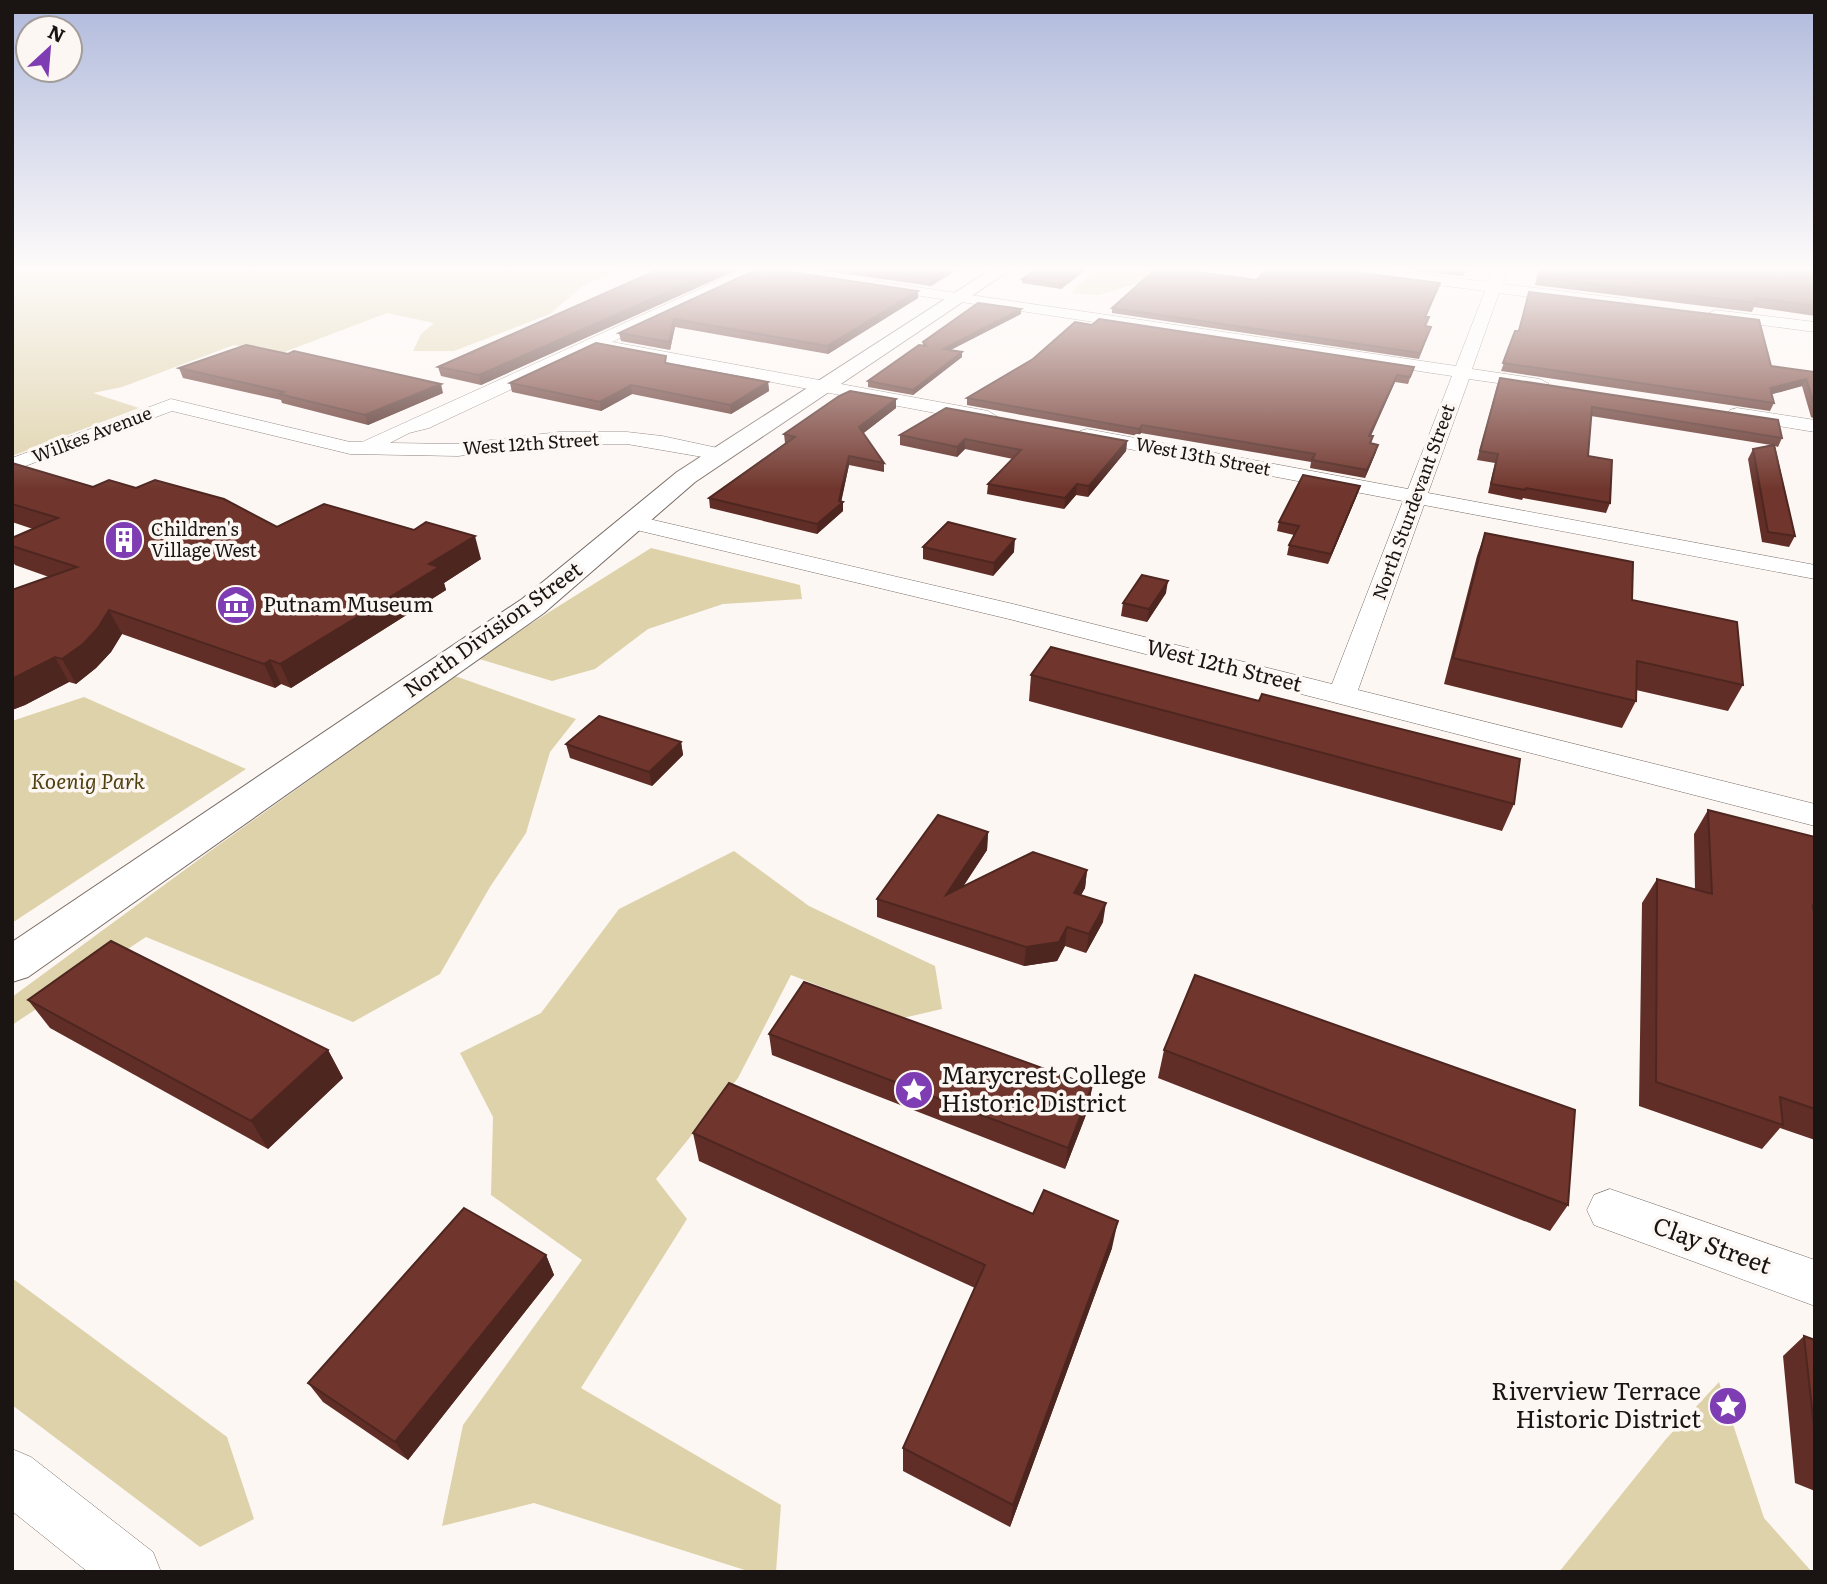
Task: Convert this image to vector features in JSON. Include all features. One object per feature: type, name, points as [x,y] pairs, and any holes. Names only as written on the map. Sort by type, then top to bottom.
[{"type":"main road","name":"North Division Street","points":[[12,965],[533,606],[662,496],[727,449],[894,342]]},
{"type":"street","points":[[363,449],[402,429],[422,424],[592,342],[1005,420]]},
{"type":"street","points":[[1261,342],[1557,387]]},
{"type":"street","name":"North Sturdevant Street","points":[[1342,696],[1473,342]]},
{"type":"street","name":"West 12th Street","points":[[171,405],[337,446],[363,449],[458,450],[559,438],[626,438],[727,449]]},
{"type":"street","name":"Wilkes Avenue","points":[[12,465],[171,405]]},
{"type":"street","points":[[1720,411],[1815,426]]},
{"type":"street","points":[[422,424],[419,433],[424,441],[424,448]]},
{"type":"street","name":"West 13th Street","points":[[1073,433],[1815,572]]},
{"type":"street","name":"West 12th Street","points":[[632,522],[1013,612],[1815,816]]},
{"type":"street","name":"Clay Street","points":[[1610,1210],[1815,1283]]},
{"type":"street","points":[[12,1476],[133,1572]]},
{"type":"green space","points":[[12,342],[311,342],[279,354],[234,345],[122,387],[93,393],[139,408],[12,456]]},
{"type":"green space","points":[[417,342],[478,342],[454,351],[413,351]]},
{"type":"green space","points":[[651,548],[800,585],[802,599],[723,604],[648,629],[595,669],[552,681],[476,658]]},
{"type":"green space","points":[[455,676],[576,719],[550,752],[526,833],[490,887],[440,974],[353,1022],[146,937],[12,1025],[12,997]]},
{"type":"green space","name":"Koenig Park","points":[[84,697],[246,769],[12,923],[12,721]]},
{"type":"green space","points":[[734,851],[809,906],[935,966],[942,1009],[903,1018],[791,975],[738,1078],[656,1179],[687,1219],[581,1388],[781,1505],[776,1572],[751,1572],[534,1503],[442,1526],[463,1425],[582,1260],[491,1195],[493,1117],[460,1053],[541,1013],[619,909]]},
{"type":"green space","points":[[12,1278],[227,1437],[254,1519],[200,1547],[12,1405]]},
{"type":"green space","points":[[1719,1382],[1764,1518],[1812,1572],[1559,1572],[1666,1439]]},
{"type":"building","points":[[495,342],[554,342],[479,375],[438,367]]},
{"type":"building","points":[[804,342],[834,342],[827,346]]},
{"type":"building","points":[[923,342],[957,342],[943,349],[962,352],[913,390],[868,381],[919,345],[926,346]]},
{"type":"building","points":[[1052,342],[1249,342],[1414,367],[1410,377],[1397,375],[1369,436],[1373,436],[1370,443],[1378,445],[1367,470],[1312,460],[1315,454],[1142,425],[1139,429],[967,398],[1033,359]]},
{"type":"building","points":[[1344,342],[1425,342],[1420,353]]},
{"type":"building","points":[[1511,342],[1765,342],[1771,366],[1815,372],[1815,407],[1806,379],[1770,388],[1774,403],[1503,363]]},
{"type":"building","points":[[596,343],[666,356],[665,363],[768,382],[730,405],[631,385],[600,402],[510,383]]},
{"type":"building","points":[[246,345],[288,354],[294,351],[441,384],[365,415],[279,394],[284,392],[179,368]]},
{"type":"building","points":[[1500,378],[1778,420],[1782,438],[1592,407],[1588,456],[1612,460],[1610,503],[1491,484],[1498,454],[1480,451]]},
{"type":"building","points":[[850,391],[896,399],[859,427],[884,463],[849,456],[839,501],[843,502],[817,524],[709,498],[795,437],[784,434]]},
{"type":"building","points":[[946,408],[1127,441],[1089,486],[1077,484],[1065,498],[988,484],[1021,450],[965,439],[957,447],[900,435]]},
{"type":"building","points":[[1774,445],[1795,536],[1768,532],[1753,449]]},
{"type":"building","points":[[12,463],[93,487],[109,480],[136,488],[155,480],[224,499],[277,527],[324,504],[414,530],[426,522],[475,536],[429,564],[439,567],[280,664],[270,660],[264,664],[109,610],[98,628],[83,644],[62,659],[55,657],[12,679],[12,590],[77,567],[12,546],[12,538],[58,518],[12,504]]},
{"type":"building","points":[[1303,475],[1360,486],[1331,554],[1289,545],[1299,526],[1279,522]]},
{"type":"building","points":[[948,522],[1015,539],[994,563],[923,547]]},
{"type":"building","points":[[1485,533],[1633,562],[1632,600],[1737,622],[1743,685],[1637,661],[1636,701],[1453,658]]},
{"type":"building","points":[[1142,575],[1168,581],[1149,609],[1123,603]]},
{"type":"building","points":[[1051,647],[1259,701],[1262,694],[1520,759],[1514,804],[1031,675]]},
{"type":"building","points":[[599,716],[681,742],[649,772],[566,744]]},
{"type":"building","points":[[1708,810],[1815,837],[1815,1109],[1780,1097],[1783,1125],[1656,1082],[1657,879],[1712,894]]},
{"type":"building","points":[[938,815],[988,832],[946,895],[1033,852],[1087,870],[1074,893],[1106,903],[1089,934],[1067,927],[1059,942],[1026,947],[877,899]]},
{"type":"building","points":[[111,941],[328,1050],[251,1121],[28,1000]]},
{"type":"building","points":[[1195,975],[1575,1110],[1568,1205],[1164,1050]]},
{"type":"building","points":[[804,982],[1092,1086],[1068,1148],[769,1034]]},
{"type":"building","points":[[729,1083],[1033,1214],[1044,1190],[1118,1221],[1013,1505],[903,1448],[985,1265],[693,1133]]},
{"type":"building","points":[[464,1208],[546,1255],[395,1442],[308,1383]]},
{"type":"building","points":[[1804,1336],[1815,1340],[1815,1436]]},
{"type":"place","name":"Children's Village West","points":[[124,540]]},
{"type":"place","name":"Putnam Museum","points":[[236,605]]},
{"type":"place","name":"Marycrest College Historic District","points":[[914,1090]]},
{"type":"place","name":"Riverview Terrace Historic District","points":[[1728,1406]]}]
